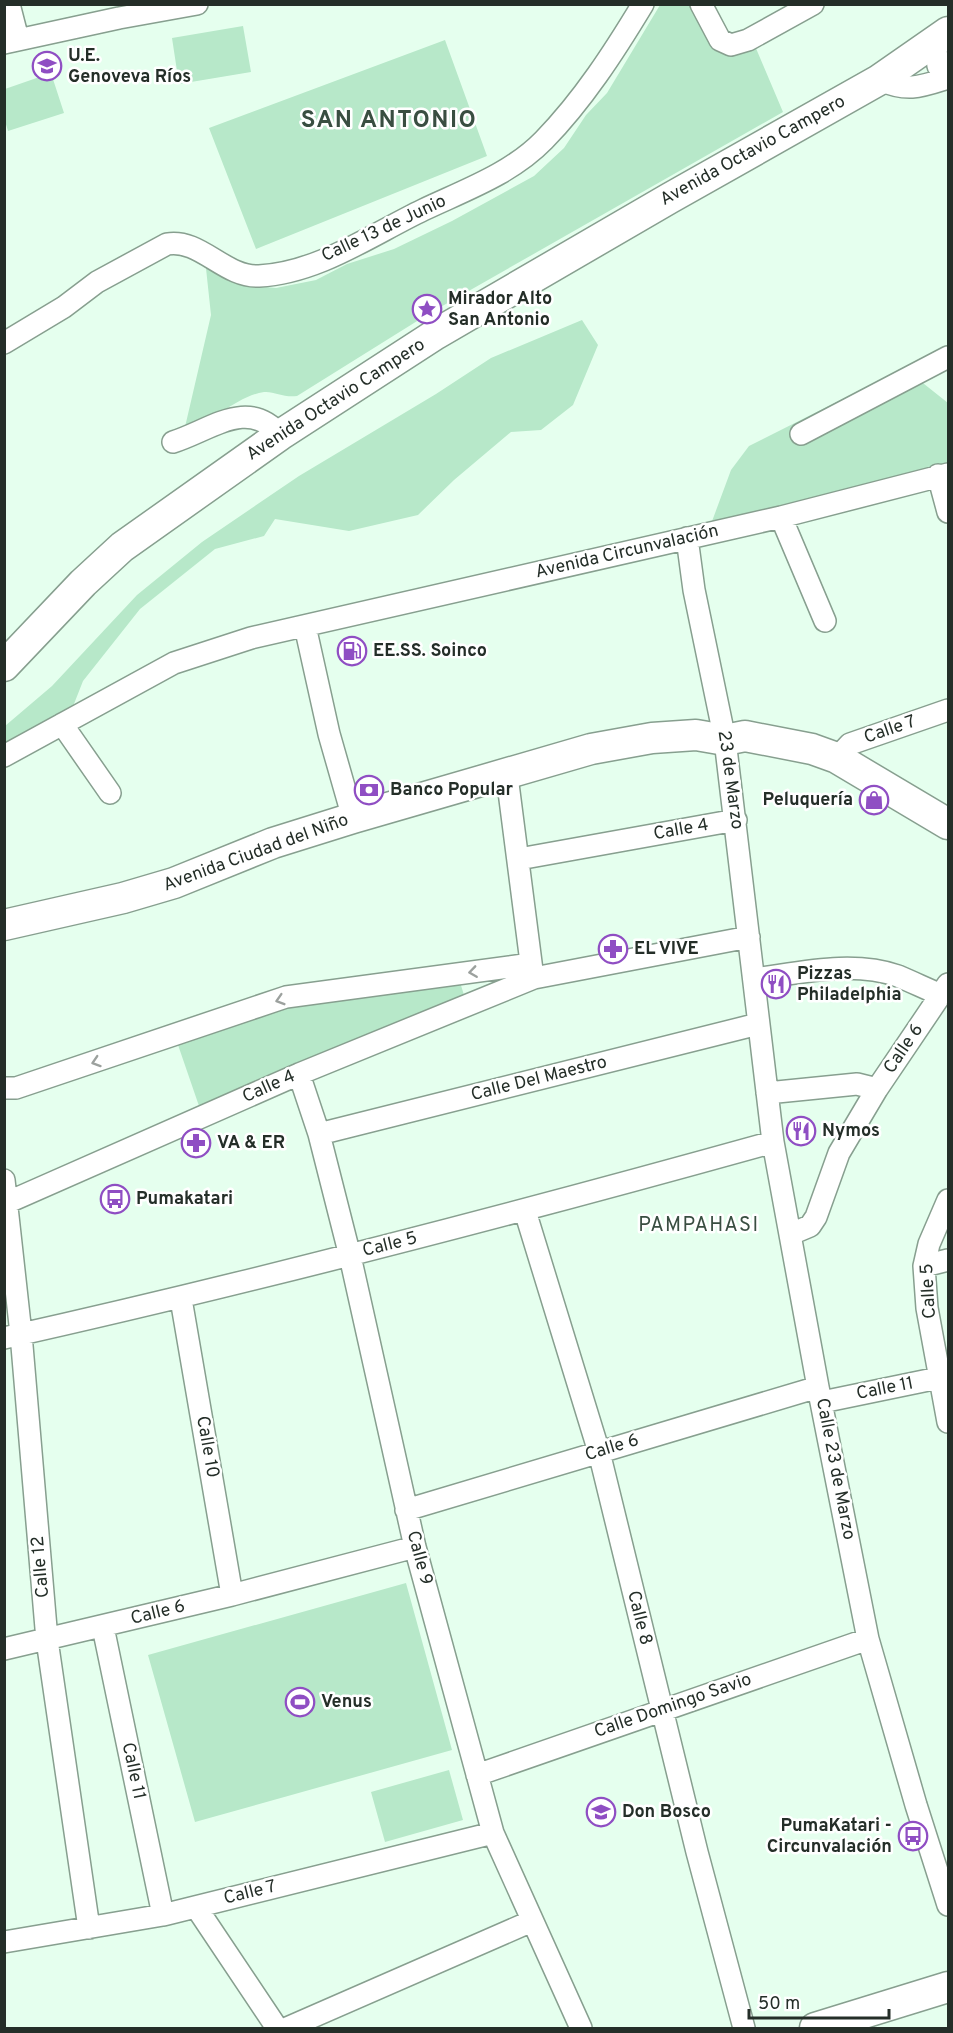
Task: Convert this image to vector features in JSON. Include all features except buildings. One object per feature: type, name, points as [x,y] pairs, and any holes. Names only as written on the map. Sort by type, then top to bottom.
[{"type":"main road","name":"Avenida Octavio Campero","points":[[4,666],[83,583],[122,547],[280,435],[446,328],[879,80],[942,37]]},
{"type":"main road","name":"Avenida Ciudad del Niño","points":[[4,924],[123,898],[174,883],[273,843],[353,818],[507,776],[591,750],[652,738],[696,735],[725,740],[745,736],[783,741],[837,758],[948,824]]},
{"type":"main road","points":[[833,2026],[948,1987]]},
{"type":"street","points":[[9,4],[11,41],[197,4]]},
{"type":"street","name":"Calle 13 de Junio","points":[[4,343],[64,307],[97,282],[167,244],[178,242],[227,269],[258,277],[290,271],[346,251],[518,164],[544,140],[602,71],[643,4]]},
{"type":"street","points":[[701,4],[720,40],[731,45],[748,40],[813,4]]},
{"type":"street","points":[[879,80],[898,88],[914,89],[948,77],[938,66],[942,37]]},
{"type":"street","points":[[801,434],[948,357]]},
{"type":"street","points":[[173,442],[238,416],[253,416],[269,422],[280,435]]},
{"type":"street","points":[[943,475],[948,512]]},
{"type":"street","name":"Avenida Circunvalación","points":[[4,756],[174,663],[251,638],[781,517],[943,475]]},
{"type":"street","points":[[781,517],[825,621]]},
{"type":"street","name":"23 de Marzo","points":[[687,538],[694,590],[725,740],[758,1024]]},
{"type":"street","points":[[305,626],[329,734],[353,818]]},
{"type":"street","name":"Calle 7","points":[[837,758],[850,744],[948,710]]},
{"type":"street","points":[[62,724],[110,794]]},
{"type":"street","points":[[4,1088],[16,1088],[286,997],[532,971],[507,776]]},
{"type":"street","name":"Calle 4","points":[[519,859],[736,820]]},
{"type":"street","name":"Calle 4","points":[[6,1203],[532,971],[749,937]]},
{"type":"street","points":[[754,979],[840,968],[896,976],[945,990]]},
{"type":"street","name":"Calle 6","points":[[791,1234],[810,1226],[816,1217],[839,1153],[877,1089],[945,990]]},
{"type":"street","name":"Calle 23 de Marzo","points":[[758,1024],[773,1142],[868,1639],[916,1805],[948,1905]]},
{"type":"street","name":"Calle Del Maestro","points":[[319,1134],[758,1024]]},
{"type":"street","name":"Calle 9","points":[[299,1074],[319,1134],[350,1256],[415,1547],[493,1833],[581,2028]]},
{"type":"street","points":[[767,1093],[857,1084],[877,1089]]},
{"type":"street","name":"Calle 5","points":[[13,1336],[181,1299],[350,1256],[525,1211],[773,1142]]},
{"type":"street","name":"Calle 12","points":[[4,1180],[13,1336],[47,1640],[89,1928]]},
{"type":"street","name":"Calle 5","points":[[948,1200],[929,1244],[924,1266],[927,1308],[944,1377],[948,1422]]},
{"type":"street","name":"Calle 8","points":[[525,1211],[599,1452],[662,1710],[744,2028]]},
{"type":"street","points":[[924,1266],[948,1260]]},
{"type":"street","name":"Calle 10","points":[[181,1299],[232,1595]]},
{"type":"street","name":"Calle 11","points":[[820,1394],[944,1377]]},
{"type":"street","name":"Calle 6","points":[[406,1510],[599,1452],[820,1394]]},
{"type":"street","name":"Calle 6","points":[[4,1649],[232,1595],[415,1547]]},
{"type":"street","name":"Calle 11","points":[[103,1627],[163,1915]]},
{"type":"street","name":"Calle Domingo Savio","points":[[477,1775],[868,1639]]},
{"type":"street","name":"Calle 7","points":[[4,1942],[163,1915],[493,1833]]},
{"type":"street","points":[[195,1907],[277,2028]]},
{"type":"street","points":[[287,2028],[532,1921]]},
{"type":"green space","points":[[660,5],[693,5],[711,33],[755,46],[783,112],[430,313],[297,396],[264,392],[244,399],[205,421],[185,427],[211,315],[205,259],[245,285],[276,288],[316,280],[347,264],[394,249],[452,221],[534,176],[564,148],[586,115],[607,93]]},
{"type":"green space","points":[[243,26],[251,72],[179,84],[172,38]]},
{"type":"green space","points":[[445,40],[487,156],[256,249],[209,128]]},
{"type":"green space","points":[[51,73],[64,113],[8,131],[5,121],[5,89]]},
{"type":"green space","points":[[582,320],[598,345],[573,405],[541,430],[511,432],[454,480],[418,515],[349,531],[275,519],[264,536],[215,549],[140,609],[83,681],[72,709],[5,747],[5,726],[52,686],[137,595],[202,542],[299,476],[436,394],[491,358]]},
{"type":"green space","points":[[904,368],[948,403],[948,474],[711,524],[731,470],[749,446]]},
{"type":"green space","points":[[459,979],[464,995],[199,1106],[177,1042],[297,1001]]},
{"type":"green space","name":"Venus","points":[[406,1583],[452,1750],[195,1822],[148,1655]]},
{"type":"green space","points":[[449,1770],[463,1820],[385,1842],[371,1792]]},
{"type":"place","name":"U.E. Genoveva Ríos","points":[[47,66]]},
{"type":"place","name":"Mirador Alto San Antonio","points":[[427,309]]},
{"type":"place","name":"EE.SS. Soinco","points":[[352,651]]},
{"type":"place","name":"Banco Popular","points":[[369,790]]},
{"type":"place","name":"Peluquería","points":[[874,800]]},
{"type":"place","name":"EL VIVE","points":[[613,949]]},
{"type":"place","name":"Pizzas Philadelphia","points":[[776,984]]},
{"type":"place","name":"Nymos","points":[[801,1131]]},
{"type":"place","name":"VA & ER","points":[[196,1143]]},
{"type":"place","name":"Pumakatari","points":[[115,1199]]},
{"type":"place","name":"Venus","points":[[300,1702]]},
{"type":"place","name":"Don Bosco","points":[[601,1812]]},
{"type":"place","name":"PumaKatari - Circunvalación","points":[[913,1836]]},
{"type":"district","name":"SAN ANTONIO","points":[[389,121]]},
{"type":"district","name":"PAMPAHASI","points":[[699,1226]]}]
